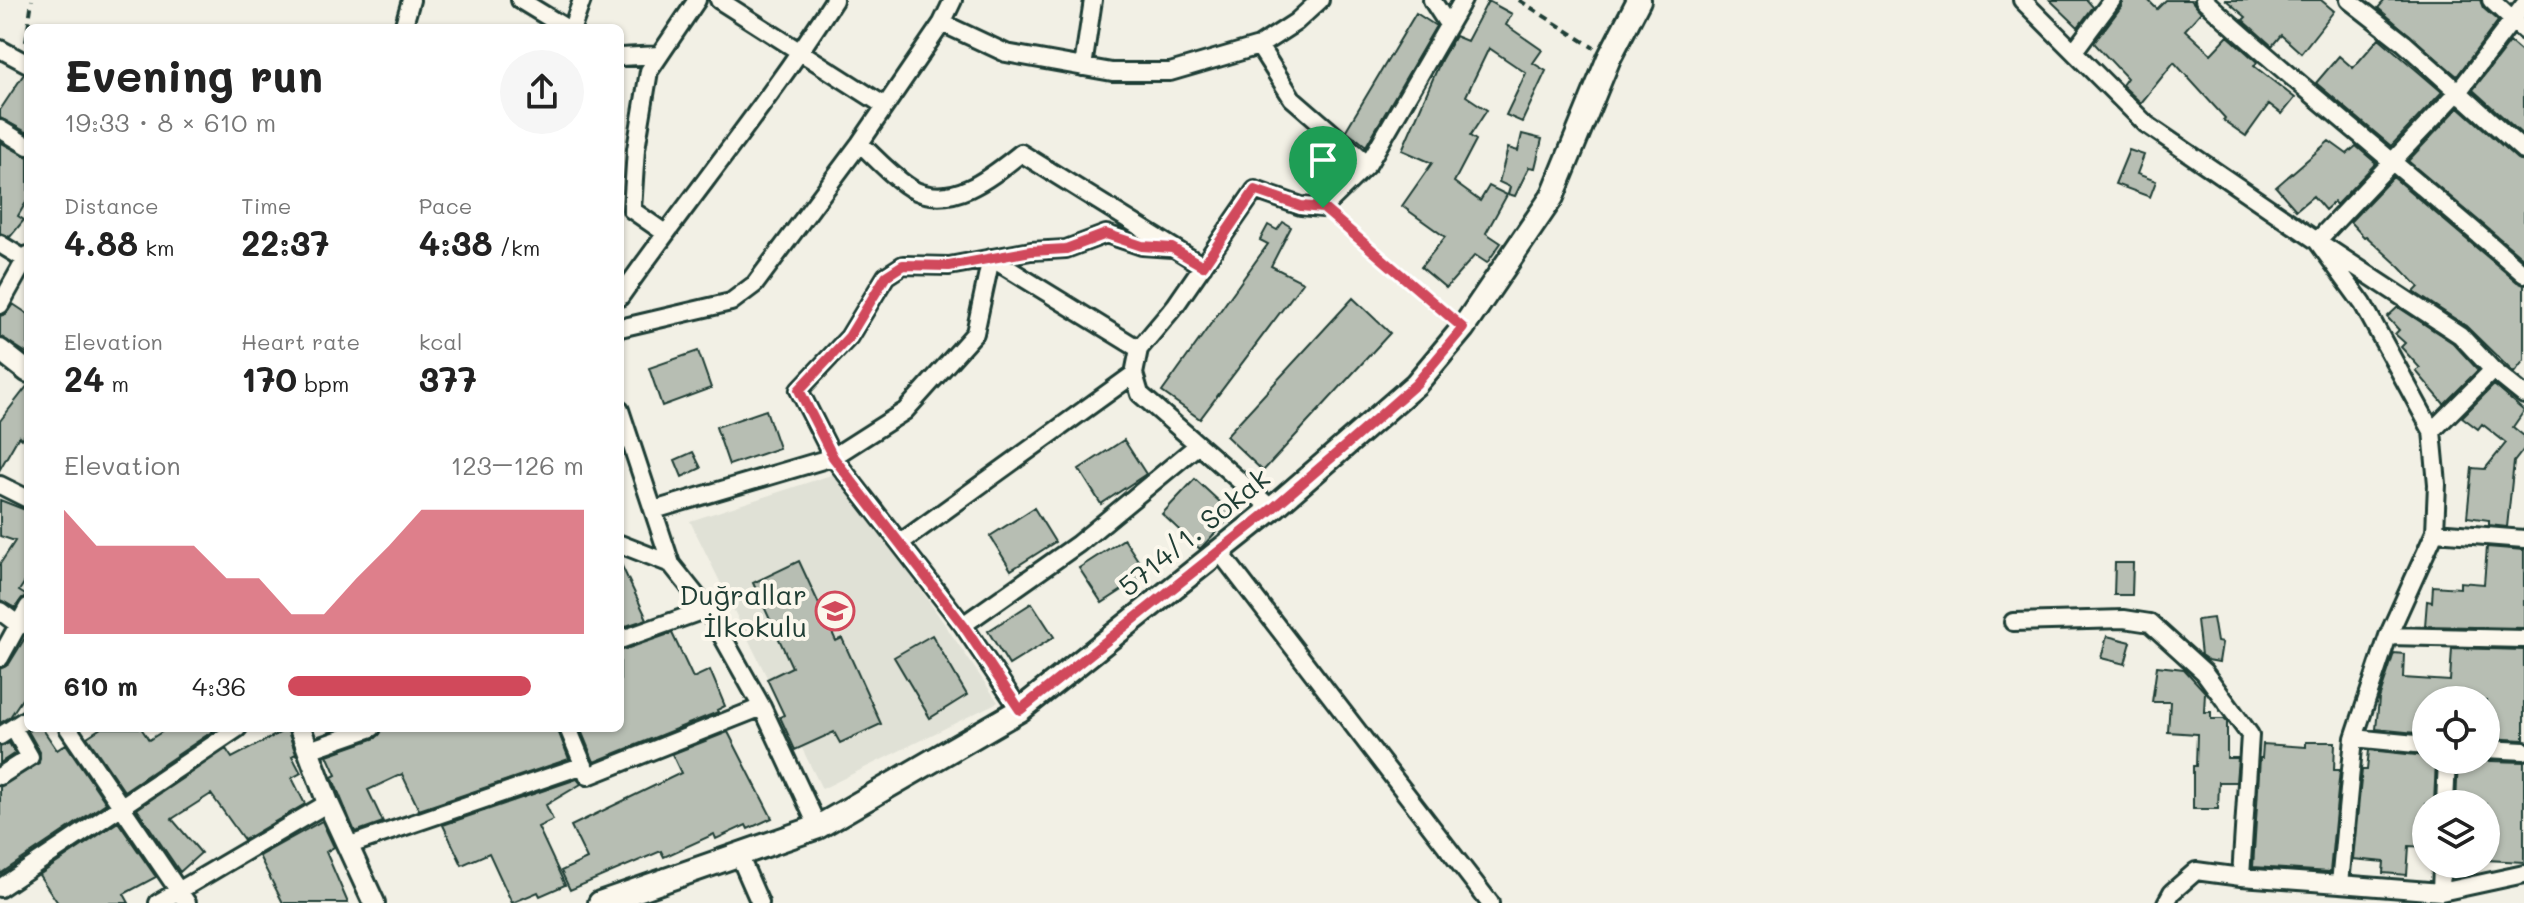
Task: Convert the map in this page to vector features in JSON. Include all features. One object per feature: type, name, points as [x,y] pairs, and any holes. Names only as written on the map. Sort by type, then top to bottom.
[{"type":"main road","name":"5714/1. Sokak","points":[[600,903],[818,827],[1020,710],[1272,509],[1416,384],[1463,328],[1552,197],[1609,58],[1639,0]]},
{"type":"street","points":[[404,24],[411,0]]},
{"type":"street","points":[[520,0],[562,24]]},
{"type":"street","points":[[571,24],[582,0]]},
{"type":"street","points":[[665,233],[632,210],[636,149],[649,71],[697,0]]},
{"type":"street","points":[[719,0],[885,106]]},
{"type":"street","points":[[624,291],[801,52],[834,0]]},
{"type":"street","points":[[624,327],[731,302],[755,284],[860,143],[942,23],[953,0]]},
{"type":"street","points":[[1083,67],[1093,0]]},
{"type":"street","points":[[942,23],[1006,53],[1112,72],[1170,72],[1259,46],[1296,22],[1320,0]]},
{"type":"street","points":[[1432,0],[1447,23]]},
{"type":"street","points":[[1272,509],[1140,394],[1134,374],[1139,349],[1175,306],[1255,190],[1301,206],[1323,208],[1368,164],[1463,0]]},
{"type":"street","points":[[2022,0],[2146,124],[2460,335],[2493,370],[2521,387]]},
{"type":"street","points":[[2074,51],[2112,0]]},
{"type":"street","points":[[2349,0],[2404,43],[2524,151]]},
{"type":"street","points":[[2491,0],[2519,26]]},
{"type":"street","points":[[2213,3],[2524,274]]},
{"type":"street","points":[[2317,241],[2519,26],[2524,5]]},
{"type":"street","points":[[1259,46],[1292,98],[1368,164]]},
{"type":"street","points":[[624,57],[660,55]]},
{"type":"street","points":[[0,129],[24,144]]},
{"type":"street","points":[[860,143],[883,166],[916,191],[944,195],[979,186],[1021,153],[1203,266]]},
{"type":"street","points":[[1020,710],[963,625],[833,457],[799,390],[849,337],[886,276],[903,265],[949,266],[1031,251],[1066,249],[1106,234],[1142,246],[1172,248]]},
{"type":"street","points":[[2317,241],[2363,304],[2432,431],[2437,484],[2435,532],[2388,636],[2354,738],[2340,884]]},
{"type":"street","points":[[0,244],[24,256]]},
{"type":"street","points":[[991,258],[1139,349]]},
{"type":"street","points":[[654,510],[833,457],[905,411],[975,333],[991,258]]},
{"type":"street","points":[[0,305],[24,263]]},
{"type":"street","points":[[0,350],[24,369]]},
{"type":"street","points":[[2432,431],[2493,370]]},
{"type":"street","points":[[900,543],[1134,374]]},
{"type":"street","points":[[624,422],[671,564],[707,609],[762,707],[818,827]]},
{"type":"street","points":[[963,625],[1078,544],[1198,445]]},
{"type":"street","points":[[0,485],[24,497]]},
{"type":"street","points":[[2435,532],[2524,539]]},
{"type":"street","points":[[624,546],[671,564]]},
{"type":"street","points":[[1219,551],[1490,903]]},
{"type":"street","points":[[624,639],[707,609]]},
{"type":"street","points":[[0,611],[20,626]]},
{"type":"street","points":[[0,658],[24,616]]},
{"type":"street","points":[[2013,622],[2124,619],[2150,623],[2204,672],[2250,735],[2241,877]]},
{"type":"street","points":[[2388,636],[2524,639]]},
{"type":"street","points":[[570,732],[588,776],[762,707]]},
{"type":"street","points":[[0,776],[30,757],[7,733],[24,721]]},
{"type":"street","points":[[75,732],[120,806],[183,896]]},
{"type":"street","points":[[0,888],[232,732]]},
{"type":"street","points":[[302,732],[328,803],[374,903]]},
{"type":"street","points":[[309,750],[361,732]]},
{"type":"street","points":[[2354,738],[2412,744]]},
{"type":"street","points":[[2500,750],[2524,751]]},
{"type":"street","points":[[347,846],[584,765]]},
{"type":"street","points":[[158,903],[183,896],[328,803]]},
{"type":"street","points":[[739,855],[760,903]]},
{"type":"street","points":[[2166,903],[2172,892],[2196,871],[2441,892],[2524,874]]},
{"type":"street","points":[[2441,892],[2442,878]]},
{"type":"path","points":[[25,24],[32,0]]},
{"type":"path","points":[[1519,0],[1609,58]]},
{"type":"path","points":[[14,59],[24,26]]},
{"type":"path","points":[[1323,208],[1463,328]]},
{"type":"shaded area","name":"Duğrallar İlkokulu","points":[[840,472],[998,702],[822,789],[690,521]]},
{"type":"building","points":[[2050,0],[2087,0],[2093,7],[2078,27]]},
{"type":"building","points":[[2123,0],[2148,0],[2157,9],[2166,0],[2191,0],[2201,12],[2185,30],[2211,54],[2228,36],[2257,62],[2254,66],[2295,98],[2282,114],[2269,104],[2246,136],[2223,120],[2225,118],[2174,62],[2141,103],[2122,85],[2127,78],[2094,43]]},
{"type":"building","points":[[2226,0],[2321,0],[2334,11],[2301,53],[2281,35],[2272,46]]},
{"type":"building","points":[[2385,0],[2480,0],[2483,8],[2498,21],[2457,76],[2378,8]]},
{"type":"building","points":[[1488,1],[1512,14],[1506,25],[1542,50],[1533,63],[1546,71],[1522,122],[1506,115],[1526,73],[1489,48],[1466,96],[1487,110],[1470,136],[1476,140],[1454,182],[1480,201],[1489,186],[1507,195],[1486,233],[1501,243],[1487,263],[1475,255],[1446,288],[1421,267],[1445,237],[1402,206],[1432,163],[1402,150],[1441,60],[1455,36],[1467,41]]},
{"type":"building","points":[[1416,13],[1436,26],[1366,146],[1346,130]]},
{"type":"building","points":[[2379,38],[2442,92],[2391,146],[2316,83],[2339,56],[2353,68]]},
{"type":"building","points":[[2510,42],[2524,54],[2524,136],[2473,90]]},
{"type":"building","points":[[24,74],[24,131],[0,118],[0,110]]},
{"type":"building","points":[[2459,107],[2524,162],[2524,259],[2408,161]]},
{"type":"building","points":[[1522,134],[1542,139],[1535,168],[1529,167],[1515,196],[1508,194],[1510,187],[1499,182],[1508,148],[1518,151]]},
{"type":"building","points":[[2329,141],[2347,154],[2356,146],[2376,163],[2336,205],[2334,202],[2325,210],[2313,196],[2296,210],[2276,187]]},
{"type":"building","points":[[0,142],[24,155],[24,206],[18,216],[24,220],[10,237],[0,233]]},
{"type":"building","points":[[2129,150],[2144,155],[2137,174],[2156,181],[2150,197],[2115,184]]},
{"type":"building","points":[[2393,177],[2524,285],[2524,360],[2514,373],[2466,326],[2414,292],[2419,287],[2350,222]]},
{"type":"building","points":[[1283,222],[1291,227],[1271,266],[1303,282],[1200,419],[1162,392],[1268,244],[1260,240],[1268,225],[1277,230]]},
{"type":"building","points":[[1353,298],[1390,333],[1263,471],[1226,436]]},
{"type":"building","points":[[13,304],[24,311],[24,351],[0,336],[0,316],[6,314]]},
{"type":"building","points":[[2398,307],[2453,343],[2478,370],[2444,404],[2416,371],[2420,368],[2401,347],[2405,343],[2395,334],[2399,330],[2387,317]]},
{"type":"building","points":[[698,351],[711,388],[662,406],[649,368]]},
{"type":"building","points":[[2494,385],[2524,411],[2513,427],[2524,436],[2524,449],[2514,462],[2507,527],[2489,525],[2489,520],[2467,517],[2472,468],[2485,469],[2506,443],[2482,424],[2478,429],[2462,417]]},
{"type":"building","points":[[24,390],[24,436],[22,439],[19,436],[0,469],[0,421]]},
{"type":"building","points":[[766,410],[779,448],[729,465],[716,427]]},
{"type":"building","points":[[1124,440],[1146,474],[1101,504],[1079,469]]},
{"type":"building","points":[[693,452],[701,468],[682,477],[675,460]]},
{"type":"building","points":[[1195,479],[1233,514],[1200,549],[1162,514]]},
{"type":"building","points":[[0,500],[24,509],[24,583],[19,591],[24,597],[15,608],[0,600],[0,564],[15,541],[0,536]]},
{"type":"building","points":[[1034,508],[1055,542],[1011,570],[990,536]]},
{"type":"building","points":[[1124,539],[1147,574],[1102,603],[1079,568]]},
{"type":"building","points":[[2487,547],[2524,550],[2524,628],[2425,626],[2427,601],[2432,602],[2433,586],[2460,588],[2460,582],[2484,584]]},
{"type":"building","points":[[799,561],[836,641],[842,638],[881,724],[840,743],[834,732],[795,750],[780,717],[784,715],[767,679],[792,667],[753,583]]},
{"type":"building","points":[[2115,563],[2133,563],[2132,595],[2114,595]]},
{"type":"building","points":[[624,570],[647,619],[624,627]]},
{"type":"building","points":[[1032,603],[1054,637],[1009,665],[988,631]]},
{"type":"building","points":[[2213,618],[2217,642],[2222,643],[2219,662],[2201,655],[2197,620]]},
{"type":"building","points":[[672,633],[693,678],[710,670],[725,706],[718,712],[594,762],[582,732],[624,732],[624,650]]},
{"type":"building","points":[[932,635],[967,695],[930,718],[894,657]]},
{"type":"building","points":[[2107,636],[2131,642],[2125,664],[2101,658]]},
{"type":"building","points":[[24,640],[24,696],[10,717],[0,723],[0,669],[9,664]]},
{"type":"building","points":[[2452,648],[2524,650],[2524,740],[2500,739],[2500,686],[2412,686],[2412,733],[2376,729],[2379,699],[2394,653],[2404,654],[2403,678],[2450,681]]},
{"type":"building","points":[[2157,666],[2184,669],[2205,692],[2204,712],[2211,712],[2211,719],[2227,722],[2227,758],[2238,758],[2236,782],[2219,782],[2218,809],[2193,809],[2197,734],[2168,732],[2170,702],[2152,702]]},
{"type":"building","points":[[29,732],[45,732],[57,750],[66,744],[106,803],[0,874],[0,787],[39,763],[40,752]]},
{"type":"building","points":[[95,732],[144,732],[149,740],[162,732],[212,732],[124,791],[87,737]]},
{"type":"building","points":[[281,732],[288,732],[296,754],[292,756],[301,773],[292,778],[305,804],[244,840],[211,794],[172,819],[201,853],[180,872],[137,809],[226,749],[232,758]]},
{"type":"building","points":[[380,732],[559,732],[569,759],[419,810],[402,774],[368,790],[383,822],[355,832],[332,777],[336,775],[327,755],[376,738]]},
{"type":"building","points":[[728,732],[772,818],[748,829],[746,825],[716,839],[714,834],[664,857],[661,851],[570,890],[561,871],[587,859],[571,826],[681,773],[672,754]]},
{"type":"building","points":[[2306,742],[2335,742],[2334,770],[2340,770],[2330,872],[2253,867],[2263,744],[2306,747]]},
{"type":"building","points":[[9,743],[15,753],[0,763],[0,747]]},
{"type":"building","points":[[2369,750],[2412,755],[2412,774],[2435,774],[2435,790],[2412,790],[2412,846],[2409,846],[2407,875],[2383,873],[2384,862],[2353,859],[2362,770],[2367,770]]},
{"type":"building","points":[[2500,761],[2524,762],[2524,862],[2500,861],[2500,790],[2457,790],[2457,774],[2500,774]]},
{"type":"building","points":[[577,779],[581,784],[546,805],[553,820],[538,827],[565,885],[512,903],[489,853],[462,865],[443,825]]},
{"type":"building","points":[[322,821],[334,847],[326,852],[348,903],[283,903],[259,856]]},
{"type":"building","points":[[118,822],[156,877],[124,894],[129,903],[58,903],[39,875]]},
{"type":"place","name":"Duğrallar İlkokulu","points":[[835,611]]},
{"type":"route","points":[[1255,190],[1301,206],[1323,208],[1463,328],[1416,384],[1344,447],[1272,509],[1020,710],[963,625],[833,457],[799,390],[849,337],[886,276],[903,265],[949,266],[1031,251],[1066,249],[1106,234],[1142,246],[1172,248],[1203,266],[1255,190]]}]
